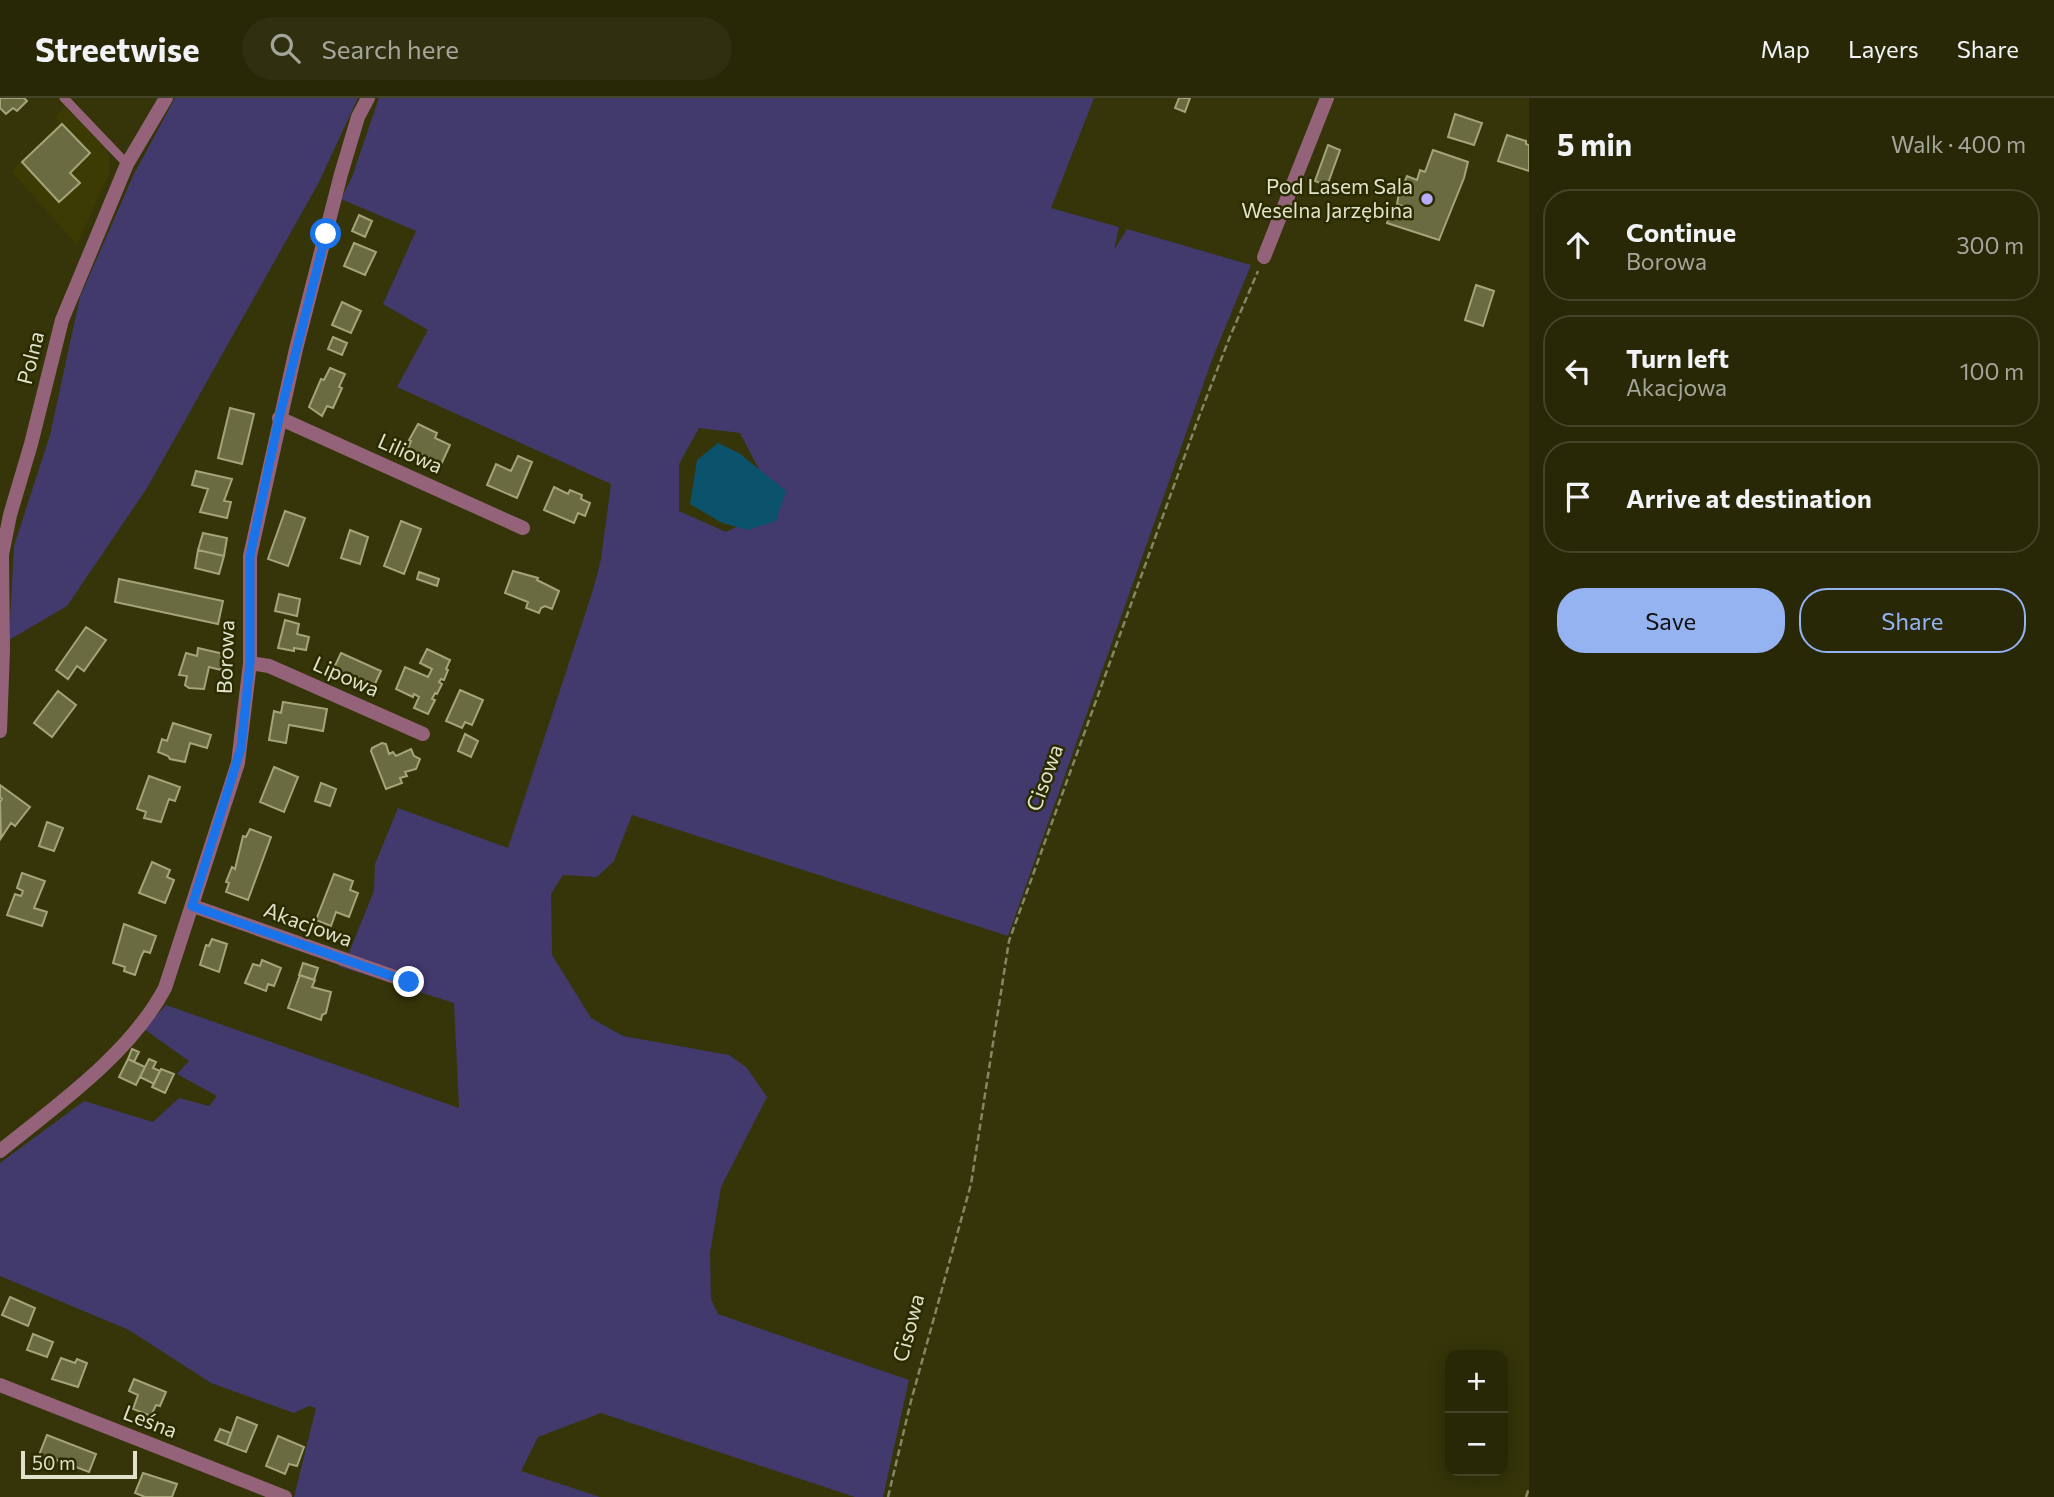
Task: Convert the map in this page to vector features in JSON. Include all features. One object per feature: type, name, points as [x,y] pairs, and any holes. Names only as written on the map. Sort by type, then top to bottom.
[{"type":"street","name":"Polna","points":[[0,731],[2,555],[10,515],[62,320],[127,164],[166,98]]},
{"type":"street","name":"Borowa","points":[[0,1151],[96,1071],[146,1017],[165,988],[238,763],[250,663],[250,556],[279,418],[341,174],[358,117],[368,98]]},
{"type":"street","points":[[1265,257],[1328,98]]},
{"type":"street","name":"Liliowa","points":[[279,418],[523,528]]},
{"type":"street","name":"Lipowa","points":[[250,663],[269,666],[423,734]]},
{"type":"street","name":"Akacjowa","points":[[192,906],[409,982]]},
{"type":"street","name":"Leśna","points":[[0,1385],[285,1497]]},
{"type":"lane","points":[[64,98],[127,164]]},
{"type":"path","name":"Cisowa","points":[[888,1497],[971,1184],[1009,941],[1196,422],[1228,339],[1265,257]]},
{"type":"path","points":[[1526,1497],[1529,1488]]},
{"type":"shaded area","points":[[175,98],[358,98],[318,184],[147,488],[67,606],[9,640],[14,546],[50,435],[80,297],[133,176]]},
{"type":"shaded area","points":[[379,98],[1094,98],[1051,208],[1119,227],[1114,250],[1127,229],[1251,265],[1213,357],[1008,936],[632,815],[614,861],[597,877],[563,875],[551,894],[552,955],[591,1018],[623,1036],[729,1055],[747,1068],[767,1097],[721,1187],[710,1253],[711,1299],[718,1314],[909,1380],[883,1497],[855,1497],[601,1413],[538,1437],[521,1471],[600,1497],[294,1497],[316,1408],[309,1406],[294,1413],[211,1383],[129,1330],[0,1276],[0,1163],[84,1101],[153,1122],[179,1098],[209,1106],[217,1096],[177,1074],[189,1061],[144,1029],[166,1005],[459,1108],[454,1003],[338,966],[348,955],[374,891],[375,864],[398,808],[508,848],[593,590],[601,559],[611,484],[397,387],[428,330],[383,304],[416,231],[341,199],[352,177]],"holes":[[[699,428],[740,433],[778,506],[726,532],[679,511],[679,464]]]},
{"type":"shaded area","points":[[65,106],[108,151],[110,171],[77,245],[11,171],[60,123],[55,117]]},
{"type":"water","points":[[718,443],[739,453],[786,491],[776,521],[748,530],[722,523],[690,504],[697,460]]},
{"type":"building","points":[[0,98],[24,98],[27,101],[17,111],[13,108],[6,114],[0,108]]},
{"type":"building","points":[[1179,98],[1190,98],[1185,112],[1175,108]]},
{"type":"building","points":[[1455,114],[1482,123],[1474,145],[1448,137]]},
{"type":"building","points":[[62,124],[90,153],[70,173],[80,183],[59,202],[22,162]]},
{"type":"building","points":[[1507,135],[1526,141],[1529,145],[1529,171],[1498,161]]},
{"type":"building","points":[[1328,145],[1340,150],[1327,186],[1315,181]]},
{"type":"building","name":"Pod Lasem Sala Weselna Jarzębina","points":[[1433,150],[1468,162],[1439,240],[1387,223],[1393,206],[1406,211],[1408,208],[1397,204],[1400,187],[1407,176],[1417,180],[1420,170],[1425,172]]},
{"type":"building","points":[[359,215],[372,221],[365,237],[352,231]]},
{"type":"building","points":[[354,243],[376,252],[365,275],[344,266]]},
{"type":"building","points":[[1476,285],[1494,291],[1483,326],[1465,320]]},
{"type":"building","points":[[342,302],[361,311],[351,333],[332,325]]},
{"type":"building","points":[[333,337],[347,343],[342,355],[328,349]]},
{"type":"building","points":[[330,368],[345,374],[333,408],[327,406],[322,416],[309,407],[321,379],[324,380]]},
{"type":"building","points":[[230,408],[254,414],[242,464],[218,458]]},
{"type":"building","points":[[418,424],[437,433],[435,438],[450,445],[440,467],[424,459],[426,456],[408,449],[409,440]]},
{"type":"building","points":[[518,456],[532,462],[517,498],[487,485],[496,464],[511,471]]},
{"type":"building","points":[[196,471],[232,479],[224,501],[231,502],[227,518],[200,512],[208,489],[192,485]]},
{"type":"building","points":[[554,487],[568,494],[570,490],[582,495],[581,499],[590,503],[585,516],[578,513],[574,523],[544,510]]},
{"type":"building","points":[[285,511],[305,518],[288,566],[268,559]]},
{"type":"building","points":[[401,521],[421,529],[404,574],[384,566]]},
{"type":"building","points":[[350,530],[368,537],[360,564],[341,558]]},
{"type":"building","points":[[203,533],[227,538],[224,556],[198,550]]},
{"type":"building","points":[[198,550],[224,556],[219,574],[195,568]]},
{"type":"building","points":[[513,571],[538,578],[537,580],[559,591],[552,609],[545,606],[539,613],[526,608],[528,602],[505,593]]},
{"type":"building","points":[[419,572],[439,579],[437,586],[417,579]]},
{"type":"building","points":[[119,579],[223,601],[218,624],[115,602]]},
{"type":"building","points":[[279,594],[300,599],[297,616],[275,611]]},
{"type":"building","points":[[285,620],[299,624],[297,634],[309,637],[306,650],[278,648]]},
{"type":"building","points":[[86,627],[106,640],[84,671],[77,666],[68,679],[56,670]]},
{"type":"building","points":[[198,648],[224,654],[221,670],[209,667],[204,689],[189,688],[185,685],[187,676],[179,675],[186,653],[197,656]]},
{"type":"building","points":[[427,649],[450,660],[428,714],[414,708],[419,697],[396,689],[405,667],[428,677],[432,669],[420,663]]},
{"type":"building","points":[[341,653],[381,671],[374,686],[333,670]]},
{"type":"building","points":[[460,690],[483,700],[472,725],[465,722],[462,728],[446,721]]},
{"type":"building","points":[[58,691],[76,705],[52,737],[34,723]]},
{"type":"building","points":[[283,702],[327,709],[323,731],[289,725],[286,743],[269,740],[274,711],[281,713]]},
{"type":"building","points":[[173,723],[211,735],[207,748],[190,743],[185,762],[170,759],[158,752],[162,739],[167,741]]},
{"type":"building","points":[[465,734],[478,741],[471,757],[458,751]]},
{"type":"building","points":[[382,743],[386,744],[389,754],[393,752],[396,756],[411,749],[414,756],[420,759],[416,769],[405,772],[407,776],[400,778],[402,783],[386,789],[371,751]]},
{"type":"building","points":[[274,767],[298,777],[284,812],[260,802]]},
{"type":"building","points":[[149,776],[180,787],[175,801],[169,799],[161,822],[144,818],[146,812],[137,809]]},
{"type":"building","points":[[321,783],[336,789],[330,806],[315,801]]},
{"type":"building","points":[[0,785],[30,807],[15,826],[11,823],[1,838],[2,799]]},
{"type":"building","points":[[47,822],[63,828],[54,851],[39,846]]},
{"type":"building","points":[[250,829],[271,837],[248,900],[226,892],[229,883],[226,882],[232,867],[235,869],[243,836],[246,837]]},
{"type":"building","points":[[152,862],[170,870],[167,877],[174,880],[165,903],[139,893]]},
{"type":"building","points":[[22,873],[45,881],[34,908],[47,912],[42,926],[7,915],[15,894],[21,896],[23,891],[17,888]]},
{"type":"building","points":[[334,874],[353,881],[350,890],[358,893],[349,917],[336,912],[331,926],[316,920]]},
{"type":"building","points":[[124,924],[156,936],[150,953],[144,951],[135,975],[124,971],[125,967],[113,963]]},
{"type":"building","points":[[212,939],[227,944],[219,972],[200,965],[206,945],[209,946]]},
{"type":"building","points":[[262,960],[281,968],[274,986],[268,984],[266,991],[245,983],[253,964],[260,966]]},
{"type":"building","points":[[303,963],[318,968],[314,980],[299,975]]},
{"type":"building","points":[[300,975],[315,980],[312,987],[331,992],[326,1013],[321,1020],[288,1008]]},
{"type":"building","points":[[132,1049],[139,1052],[134,1062],[128,1059]]},
{"type":"building","points":[[128,1059],[145,1067],[136,1085],[119,1077]]},
{"type":"building","points":[[149,1059],[156,1062],[153,1068],[160,1071],[154,1084],[140,1077]]},
{"type":"building","points":[[161,1069],[174,1074],[165,1093],[152,1087]]},
{"type":"building","points":[[10,1297],[35,1308],[28,1326],[2,1315]]},
{"type":"building","points":[[33,1334],[53,1342],[47,1357],[27,1350]]},
{"type":"building","points":[[61,1358],[75,1363],[77,1359],[87,1363],[78,1387],[52,1379]]},
{"type":"building","points":[[134,1379],[166,1392],[160,1406],[156,1405],[151,1416],[133,1409],[138,1395],[129,1391]]},
{"type":"building","points":[[237,1417],[257,1425],[246,1452],[227,1445]]},
{"type":"building","points":[[220,1429],[231,1433],[227,1445],[215,1440]]},
{"type":"building","points":[[47,1435],[96,1454],[89,1472],[57,1460],[53,1470],[39,1465],[37,1460]]},
{"type":"building","points":[[278,1436],[304,1447],[297,1466],[289,1464],[285,1474],[266,1466]]},
{"type":"building","points":[[143,1473],[177,1484],[172,1497],[145,1497],[135,1493]]},
{"type":"place","name":"Pod Lasem Sala Weselna Jarzębina","points":[[1427,199]]},
{"type":"route","points":[[326,234],[279,418],[250,556],[250,663],[241,748],[222,817],[192,906],[409,982]]}]
